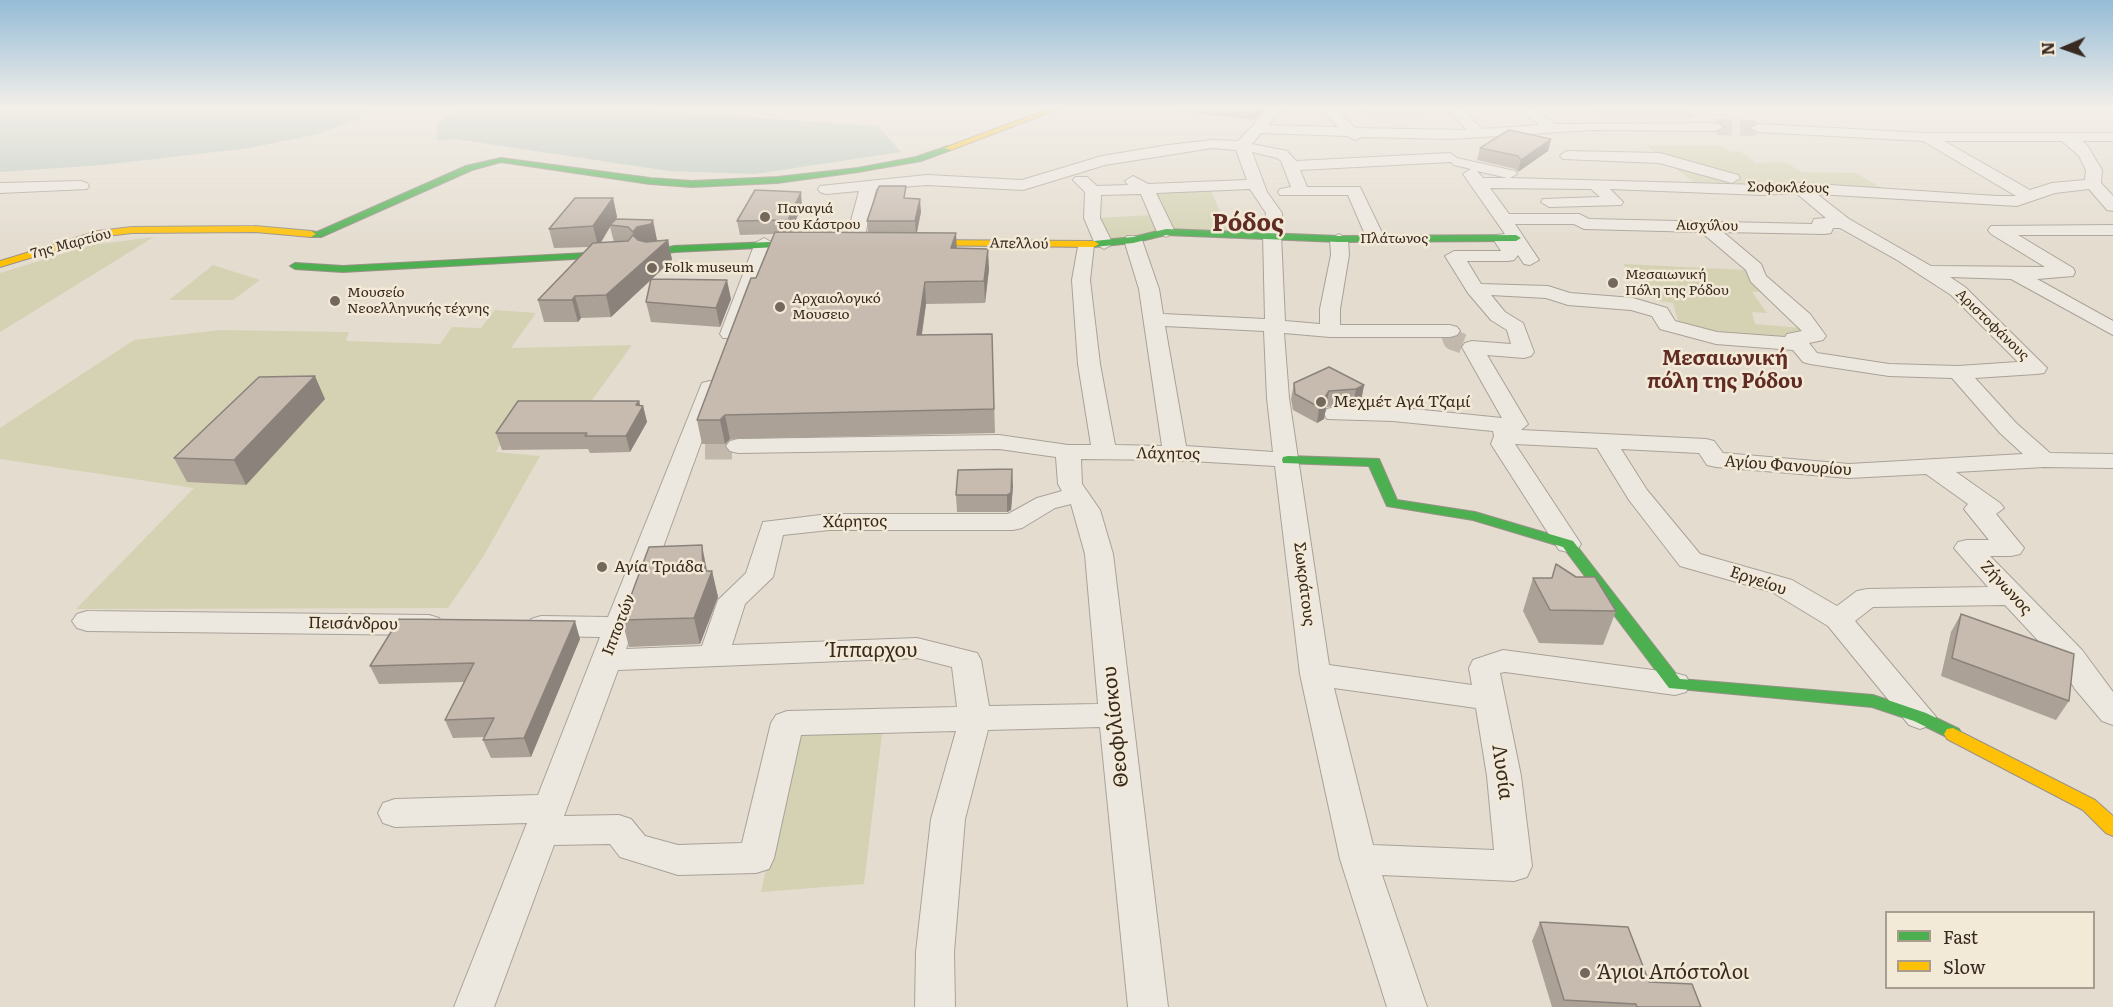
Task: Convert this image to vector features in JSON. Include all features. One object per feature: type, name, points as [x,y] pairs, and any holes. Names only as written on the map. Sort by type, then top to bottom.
[{"type":"street","name":"7ης Μαρτίου","points":[[0,264],[98,234],[132,230],[255,229],[318,235],[481,164],[501,160],[650,181],[692,184],[777,180],[918,159],[929,155]]},
{"type":"street","points":[[826,189],[927,180],[1023,185],[1041,182],[1061,173],[1102,161],[1135,155]]},
{"type":"street","points":[[1173,155],[1196,187]]},
{"type":"street","name":"Σωκράτους","points":[[1246,155],[1258,188],[1274,213],[1272,235],[1276,300],[1274,326],[1289,412],[1288,460],[1315,674],[1358,859],[1407,1007]]},
{"type":"street","points":[[1283,155],[1288,159],[1301,191]]},
{"type":"street","points":[[1373,155],[1380,163]]},
{"type":"street","points":[[1449,155],[1479,183],[1492,201],[1504,219],[1509,238],[1511,249],[1508,256],[1454,256],[1475,290],[1498,316],[1516,327],[1524,352],[1472,347],[1503,397],[1516,424],[1504,431],[1503,444],[1568,544],[1675,684]]},
{"type":"street","points":[[1290,166],[1316,167],[1454,160],[1511,174],[1518,183],[1564,163],[1561,155]]},
{"type":"street","points":[[1638,155],[1660,158],[1731,176],[1744,187]]},
{"type":"street","points":[[1957,155],[2031,197]]},
{"type":"street","points":[[2085,155],[2094,177],[2113,206]]},
{"type":"street","points":[[1102,161],[1147,190],[1166,232]]},
{"type":"street","points":[[1316,167],[1332,190]]},
{"type":"street","name":"Σοφοκλέους","points":[[1479,183],[1744,187],[1762,190],[1800,188],[2017,201],[2052,188],[2113,172]]},
{"type":"street","points":[[1061,173],[1081,180],[1093,190],[1196,187],[1301,191],[1354,190],[1376,239]]},
{"type":"street","points":[[1535,201],[1615,202],[1595,184]]},
{"type":"street","points":[[0,188],[81,186]]},
{"type":"street","points":[[651,253],[674,249],[764,243],[848,243],[870,186]]},
{"type":"street","points":[[1800,188],[1843,223]]},
{"type":"street","points":[[1093,190],[1094,244],[1081,280],[1089,364],[1104,453]]},
{"type":"street","points":[[1492,201],[1514,201]]},
{"type":"street","name":"Αισχύλου","points":[[1504,219],[1579,219],[1584,224],[1825,229],[1820,223],[1843,223]]},
{"type":"street","name":"Αριστοφάνους","points":[[1475,290],[1548,292],[1568,299],[1633,304],[1659,312],[1667,325],[1716,338],[1804,351],[1889,370],[1958,372],[2036,368],[1958,291],[1843,223]]},
{"type":"street","points":[[1705,226],[1754,268],[1758,278],[1803,318],[1816,336],[1794,338],[1804,351]]},
{"type":"street","points":[[1925,271],[2016,274],[2066,272],[1997,230],[2113,230]]},
{"type":"street","name":"Απελλού","points":[[897,243],[1094,244],[1133,240],[1166,232],[1272,235]]},
{"type":"street","name":"Πλάτωνος","points":[[1272,235],[1339,239],[1509,238]]},
{"type":"street","points":[[1509,238],[1530,260]]},
{"type":"street","points":[[1330,331],[1330,309],[1340,255],[1339,239]]},
{"type":"street","points":[[1133,240],[1149,289],[1175,453]]},
{"type":"street","name":"Ιπποτών","points":[[474,1007],[619,627],[697,446],[764,243]]},
{"type":"street","points":[[295,266],[343,269],[624,254]]},
{"type":"street","points":[[2016,274],[2113,329]]},
{"type":"street","points":[[1154,320],[1203,320],[1330,331],[1450,331]]},
{"type":"street","points":[[1958,372],[2008,428],[2044,460]]},
{"type":"street","name":"Αγίου Φανουρίου","points":[[1335,414],[1393,414],[1504,431],[1606,442],[1706,446],[1716,460],[1849,471],[2044,460],[2113,461]]},
{"type":"street","name":"Λάχητος","points":[[738,446],[999,442],[1068,452],[1175,453],[1288,460],[1374,462],[1392,503],[1474,516],[1568,544]]},
{"type":"street","name":"Εργείου","points":[[1606,442],[1633,487],[1690,560],[1782,586],[1838,619],[1920,717]]},
{"type":"street","name":"Θεοφιλίσκου","points":[[1068,452],[1070,484],[1087,510],[1099,554],[1114,715],[1148,1007]]},
{"type":"street","name":"Ζήνωνος","points":[[1933,468],[1991,508],[1977,509],[2011,548],[1967,548],[2071,657],[2086,681],[2113,713]]},
{"type":"street","name":"Χάρητος","points":[[714,656],[732,600],[759,576],[772,528],[829,522],[1014,522],[1046,503],[1077,495]]},
{"type":"street","points":[[1838,619],[1867,598],[2014,596]]},
{"type":"street","name":"Πεισάνδρου","points":[[87,621],[453,625]]},
{"type":"street","points":[[512,626],[619,627]]},
{"type":"street","name":"Ίππαρχου","points":[[606,660],[917,648],[966,660],[975,719],[948,819],[934,952],[935,1007]]},
{"type":"street","points":[[1315,674],[1491,699],[1484,668],[1503,661],[1675,684],[1873,701],[1920,717],[2089,805],[2113,828]]},
{"type":"street","name":"Λυσία","points":[[1358,859],[1514,866],[1504,776],[1491,699]]},
{"type":"street","points":[[395,813],[545,819],[619,829],[633,847],[678,860],[756,858],[787,723],[1114,715]]},
{"type":"shaded area","points":[[0,155],[190,155],[103,165],[0,172]]},
{"type":"shaded area","points":[[561,155],[881,155],[755,174],[669,171]]},
{"type":"shaded area","points":[[1659,155],[1745,155],[1756,163],[1786,162],[1801,172],[1856,173],[1890,193],[1793,194],[1727,185],[1697,185]]},
{"type":"shaded area","points":[[1210,188],[1228,231],[1165,229],[1154,193]]},
{"type":"shaded area","points":[[1153,215],[1160,231],[1110,239],[1098,218]]},
{"type":"shaded area","points":[[154,237],[0,332],[0,273],[91,245]]},
{"type":"shaded area","points":[[1623,264],[1748,270],[1767,291],[1752,292],[1767,313],[1752,312],[1755,324],[1801,328],[1805,334],[1779,339],[1719,336],[1692,327],[1678,321],[1673,303],[1658,301]]},
{"type":"shaded area","points":[[213,265],[260,280],[233,300],[169,300]]},
{"type":"shaded area","points":[[495,310],[536,313],[511,348],[632,345],[582,414],[521,409],[496,452],[540,456],[483,557],[448,608],[76,609],[194,488],[0,459],[0,428],[134,340],[220,330],[349,332],[346,341],[440,344],[452,327],[481,328]]},
{"type":"shaded area","points":[[883,726],[864,884],[761,892],[796,730]]},
{"type":"building","points":[[1513,155],[1528,155],[1521,160]]},
{"type":"building","points":[[879,186],[906,186],[904,198],[920,199],[915,221],[867,221]]},
{"type":"building","points":[[755,190],[801,192],[788,220],[737,221]]},
{"type":"building","points":[[575,198],[613,198],[593,226],[549,229]]},
{"type":"building","points":[[616,219],[653,220],[651,224],[637,227],[633,232],[628,227],[610,225]]},
{"type":"building","points":[[775,232],[956,233],[951,248],[988,249],[984,281],[925,282],[917,335],[992,334],[994,409],[725,415],[720,420],[697,420],[751,278],[756,278]]},
{"type":"building","points":[[633,235],[638,240],[646,242],[668,240],[606,295],[575,296],[572,300],[538,300],[593,243],[628,241]]},
{"type":"building","points":[[651,279],[727,280],[716,308],[646,302]]},
{"type":"building","points":[[1329,367],[1364,385],[1356,389],[1329,391],[1325,397],[1327,403],[1319,407],[1295,394],[1294,383]]},
{"type":"building","points":[[315,376],[234,460],[174,458],[259,377]]},
{"type":"building","points":[[518,401],[639,401],[636,405],[643,406],[626,436],[585,436],[587,433],[496,433]]},
{"type":"building","points":[[1012,469],[1011,493],[1007,495],[956,495],[958,470]]},
{"type":"building","points":[[702,545],[703,571],[712,571],[694,618],[622,620],[649,547]]},
{"type":"building","points":[[1556,564],[1576,577],[1595,577],[1616,611],[1550,610],[1533,578],[1552,578]]},
{"type":"building","points":[[1961,614],[2074,654],[2069,701],[1952,658]]},
{"type":"building","points":[[399,619],[575,621],[524,738],[483,740],[494,718],[445,720],[474,663],[370,666]]},
{"type":"building","points":[[1540,922],[1628,927],[1649,982],[1692,984],[1701,1007],[1637,1007],[1636,1004],[1564,1000]]},
{"type":"tunnel","points":[[1450,331],[1453,340],[1472,347]]},
{"type":"tunnel","points":[[705,446],[738,446]]},
{"type":"traffic: fast","points":[[311,234],[318,235],[469,168],[501,160],[650,181],[692,184],[777,180],[858,170],[929,155]]},
{"type":"traffic: fast","points":[[1094,244],[1133,240],[1166,232],[1339,239],[1516,238]]},
{"type":"traffic: fast","points":[[651,253],[674,249],[817,243]]},
{"type":"traffic: fast","points":[[295,266],[343,269],[624,254]]},
{"type":"traffic: fast","points":[[1288,460],[1374,462],[1392,503],[1475,516],[1568,544],[1675,684],[1873,701],[1920,717],[1953,734]]},
{"type":"traffic: slow","points":[[0,264],[98,234],[132,230],[255,229],[311,234]]},
{"type":"traffic: slow","points":[[913,243],[1094,244]]},
{"type":"traffic: slow","points":[[1953,734],[2089,805],[2113,828]]},
{"type":"place","name":"Παναγιά του Κάστρου","points":[[765,217]]},
{"type":"place","name":"Folk museum","points":[[652,268]]},
{"type":"place","name":"Μεσαιωνική Πόλη της Ρόδου","points":[[1613,283]]},
{"type":"place","name":"Μουσείο Νεοελληνικής τέχνης","points":[[335,301]]},
{"type":"place","name":"Αρχαιολογικό Μουσειο","points":[[780,307]]},
{"type":"place","name":"Μεχμέτ Αγά Τζαμί","points":[[1321,402]]},
{"type":"place","name":"Αγία Τριάδα","points":[[602,567]]},
{"type":"place","name":"Άγιοι Απόστολοι","points":[[1585,973]]},
{"type":"district","name":"Ρόδος","points":[[1248,224]]},
{"type":"district","name":"Μεσαιωνική πόλη της Ρόδου","points":[[1725,370]]}]
